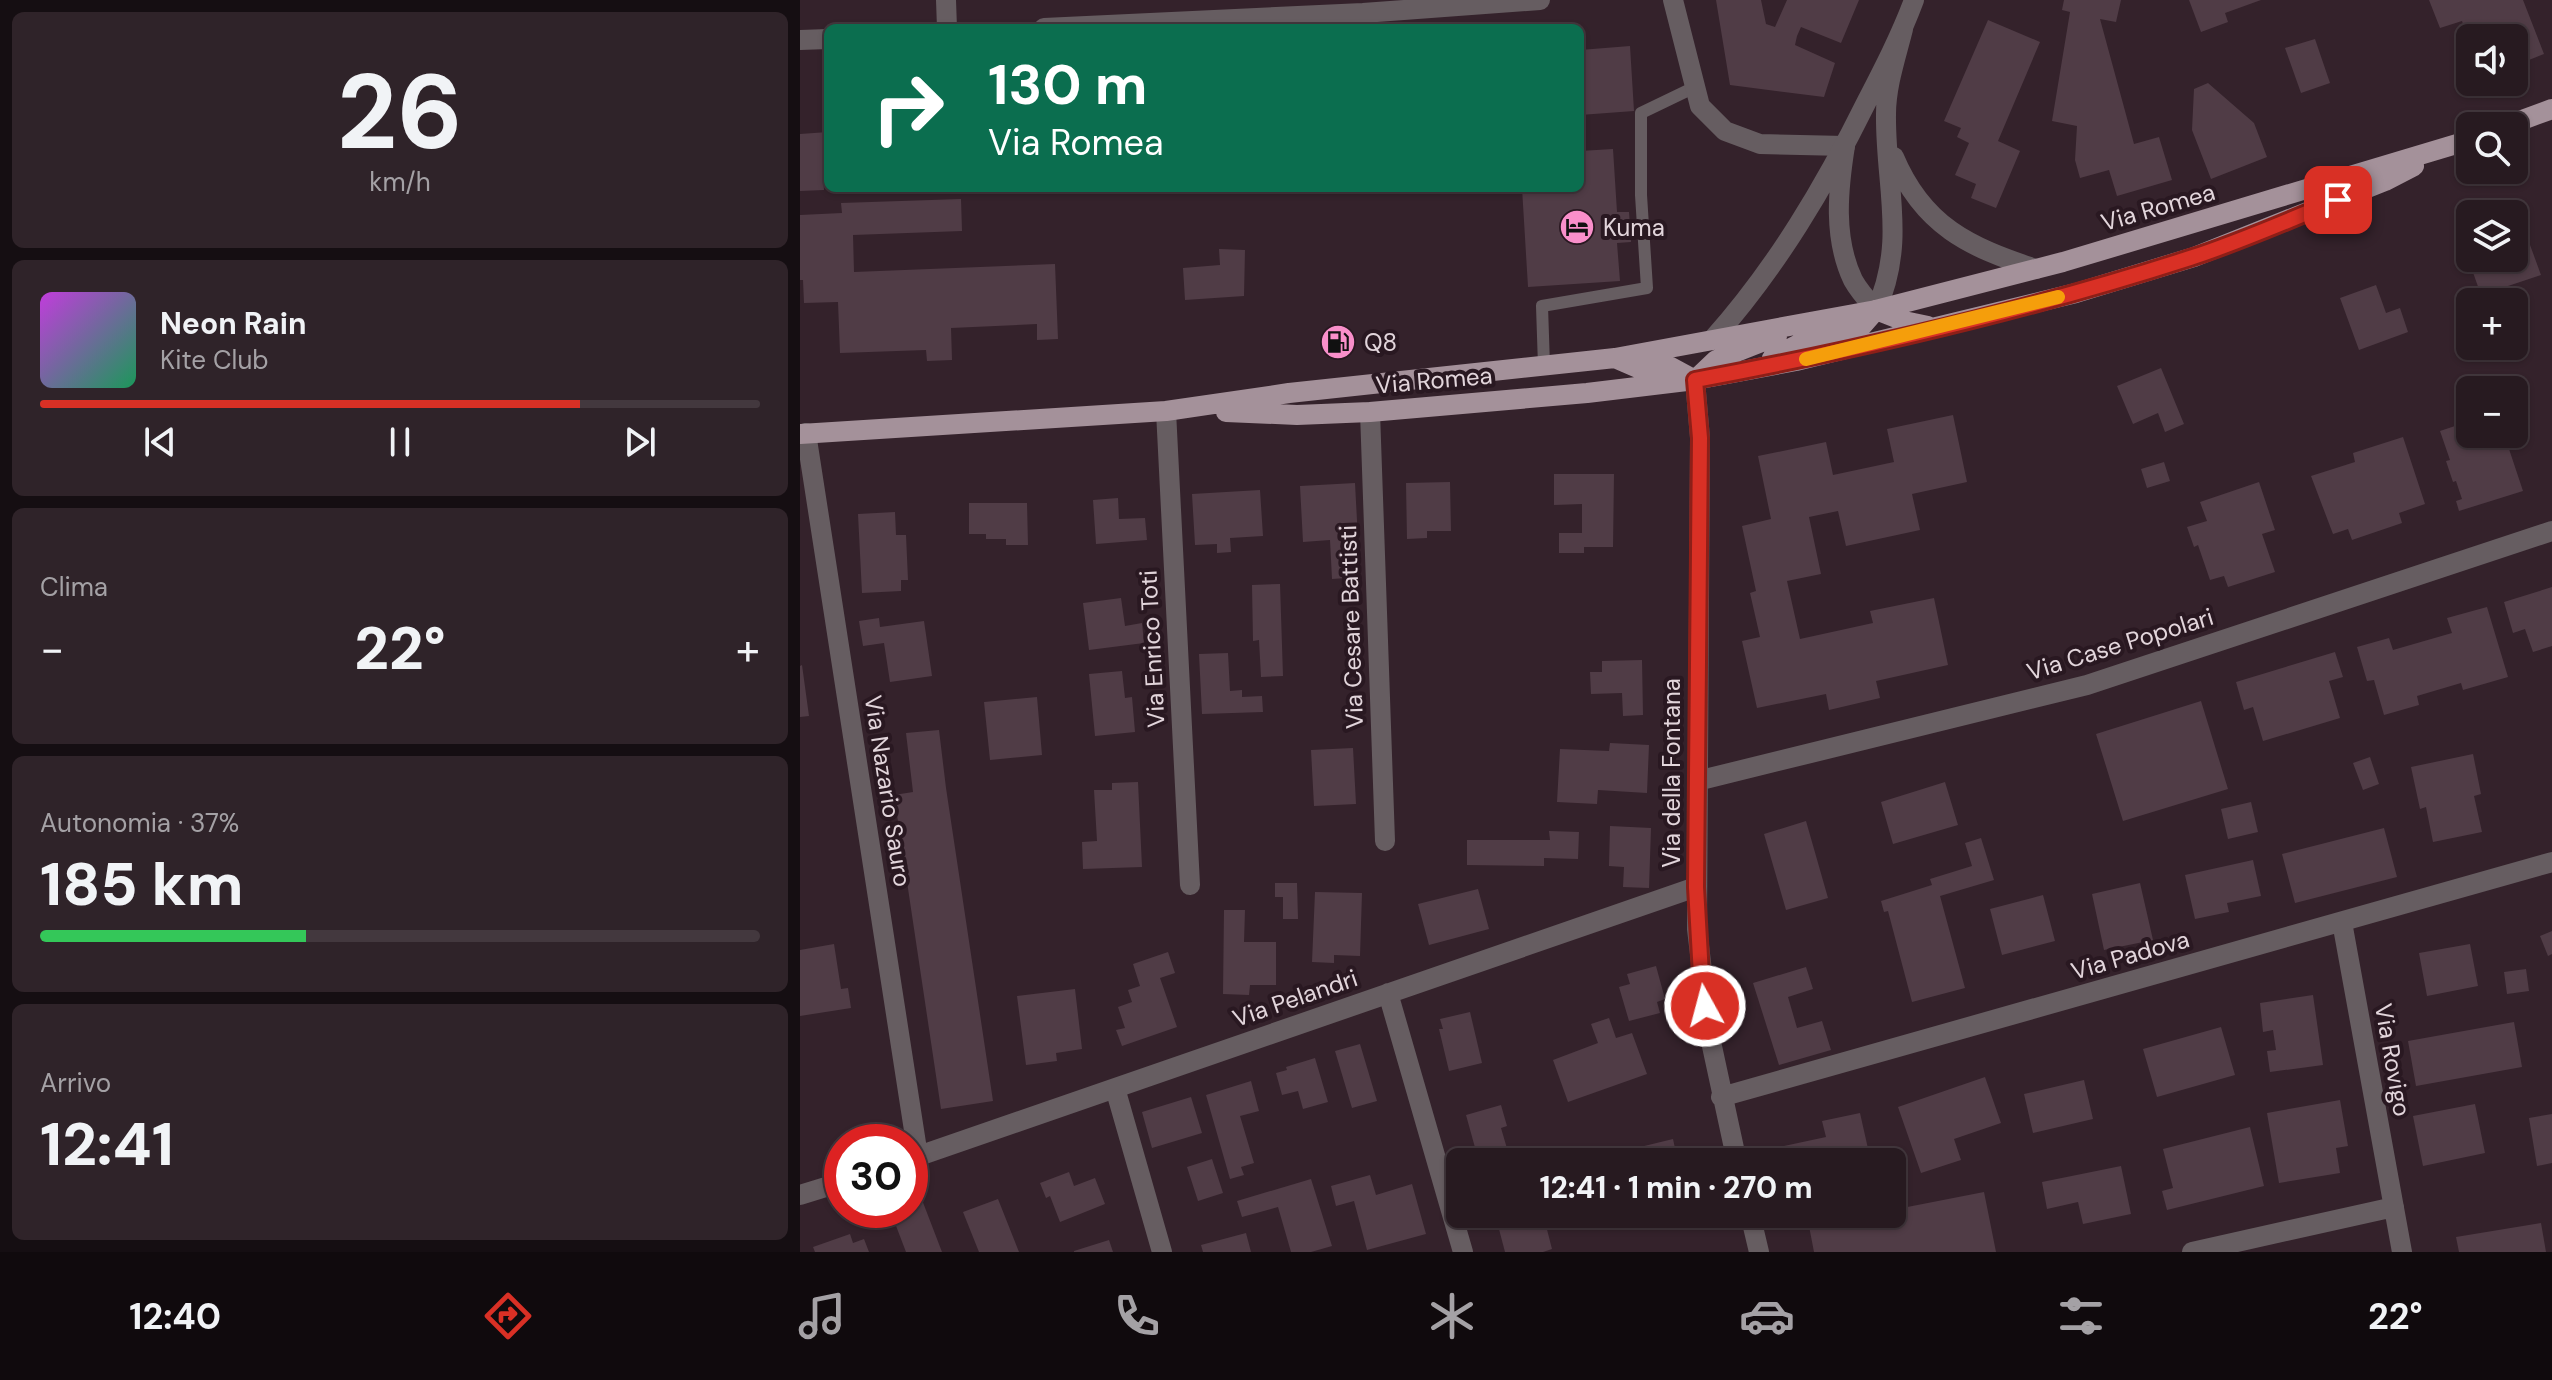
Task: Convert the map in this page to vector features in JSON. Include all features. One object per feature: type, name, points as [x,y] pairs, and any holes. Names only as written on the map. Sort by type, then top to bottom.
[{"type":"main road","points":[[2528,118],[2552,109]]},
{"type":"main road","name":"Via Romea","points":[[803,433],[1171,410],[1289,393],[1615,358],[1876,310],[2036,269],[2456,145]]},
{"type":"main road","name":"Via Romea","points":[[1171,410],[1297,415],[1370,412],[1587,393],[1695,380],[1747,370],[2076,293],[2194,257],[2385,181],[2456,146]]},
{"type":"main road","name":"Via Romea","points":[[1876,310],[1935,328]]},
{"type":"main road","name":"Via Romea","points":[[1747,370],[1799,344],[1862,326],[1876,310]]},
{"type":"main road","name":"Via Romea","points":[[1695,380],[1716,360],[1811,322]]},
{"type":"main road","points":[[1695,380],[1713,339]]},
{"type":"main road","name":"Via Romea","points":[[1615,358],[1638,368],[1671,367],[1695,380]]},
{"type":"street","points":[[946,0],[947,24]]},
{"type":"street","points":[[1102,24],[1362,6],[1540,0]]},
{"type":"street","points":[[1673,0],[1700,106],[1725,131],[1760,144],[1845,146]]},
{"type":"street","points":[[1713,339],[1750,297],[1780,254],[1845,146],[1903,29],[1914,0]]},
{"type":"street","points":[[1845,146],[1838,188],[1844,257],[1854,283],[1876,310],[1891,271],[1892,185],[1886,114],[1903,29]]},
{"type":"street","points":[[800,40],[824,39]]},
{"type":"street","points":[[1888,142],[1902,176],[1927,210],[1957,237],[1991,254],[2036,269]]},
{"type":"street","name":"Via della Fontana","points":[[1695,380],[1700,438],[1696,887],[1701,975],[1721,1097],[1734,1148]]},
{"type":"street","name":"Via Enrico Toti","points":[[1171,410],[1190,885]]},
{"type":"street","name":"Via Cesare Battisti","points":[[1370,412],[1385,841]]},
{"type":"street","name":"Via Nazario Sauro","points":[[803,433],[909,1124]]},
{"type":"street","name":"Via Case Popolari","points":[[1697,781],[2087,685],[2552,531]]},
{"type":"street","name":"Via Padova","points":[[1721,1097],[2552,862]]},
{"type":"street","name":"Via Pelandri","points":[[928,1153],[1696,887]]},
{"type":"street","name":"Via Rovigo","points":[[2342,922],[2402,1252]]},
{"type":"street","points":[[1388,993],[1463,1252]]},
{"type":"street","points":[[1115,1088],[1162,1252]]},
{"type":"street","points":[[800,1195],[824,1188]]},
{"type":"street","points":[[2192,1252],[2394,1207]]},
{"type":"street","points":[[1753,1228],[1759,1252]]},
{"type":"lane","points":[[1544,366],[1542,306],[1647,288],[1641,195],[1641,113],[1695,87]]},
{"type":"building","points":[[1716,0],[1761,0],[1766,24],[1775,27],[1787,0],[1859,0],[1841,43],[1801,27],[1797,36],[1795,45],[1835,63],[1824,97],[1730,85]]},
{"type":"building","points":[[2064,0],[2121,0],[2116,22],[2100,19],[2134,144],[2159,137],[2172,180],[2117,196],[2109,170],[2080,178],[2075,160],[2077,126],[2052,121],[2070,12],[2062,10]]},
{"type":"building","points":[[2189,0],[2261,0],[2225,13],[2228,22],[2201,32]]},
{"type":"building","points":[[2429,0],[2523,0],[2544,54],[2528,60],[2528,24],[2463,24],[2462,21],[2440,28]]},
{"type":"building","points":[[1988,20],[2040,42],[1998,141],[2020,151],[1996,208],[1971,198],[1976,184],[1955,175],[1969,143],[1957,137],[1961,128],[1944,121]]},
{"type":"building","points":[[2315,39],[2330,83],[2301,93],[2285,48]]},
{"type":"building","points":[[1630,46],[1634,111],[1584,115],[1584,50]]},
{"type":"building","points":[[2208,83],[2254,123],[2267,157],[2211,179],[2192,130],[2194,89]]},
{"type":"building","points":[[824,132],[824,190],[800,191],[800,134]]},
{"type":"building","name":"Kuma","points":[[1613,149],[1617,212],[1629,212],[1631,242],[1617,243],[1620,281],[1528,287],[1522,192],[1584,192],[1584,151]]},
{"type":"building","points":[[961,199],[962,231],[853,235],[854,272],[1055,264],[1058,339],[1037,340],[1037,324],[951,328],[952,360],[927,361],[926,350],[840,353],[838,302],[804,303],[803,280],[800,280],[800,215],[842,213],[841,203]]},
{"type":"building","points":[[2528,239],[2541,275],[2502,288],[2479,288],[2473,272],[2528,272]]},
{"type":"building","points":[[1219,249],[1245,250],[1244,296],[1185,300],[1183,268],[1220,265]]},
{"type":"building","points":[[2376,285],[2386,313],[2400,308],[2408,332],[2359,350],[2340,298]]},
{"type":"building","points":[[2161,368],[2184,424],[2165,432],[2158,413],[2133,424],[2117,386]]},
{"type":"building","points":[[1953,415],[1967,482],[1912,494],[1920,530],[1846,546],[1838,511],[1809,517],[1821,574],[1787,581],[1800,639],[1873,623],[1870,611],[1934,598],[1948,665],[1876,681],[1880,698],[1829,710],[1826,694],[1757,708],[1742,641],[1760,637],[1750,593],[1756,591],[1742,526],[1771,519],[1758,456],[1826,442],[1833,475],[1894,462],[1887,429]]},
{"type":"building","points":[[2456,426],[2456,448],[2509,448],[2523,491],[2459,511],[2456,501],[2462,499],[2446,461],[2450,460],[2440,431]]},
{"type":"building","points":[[2403,437],[2425,504],[2399,513],[2402,523],[2352,540],[2348,529],[2333,534],[2311,476],[2355,462],[2353,453]]},
{"type":"building","points":[[2164,462],[2170,481],[2147,488],[2141,469]]},
{"type":"building","points":[[1554,474],[1614,474],[1613,547],[1584,547],[1584,553],[1559,553],[1559,533],[1582,533],[1582,504],[1554,505]]},
{"type":"building","points":[[1450,482],[1451,531],[1427,531],[1427,538],[1407,539],[1406,483]]},
{"type":"building","points":[[2259,482],[2275,530],[2262,534],[2275,572],[2228,587],[2224,576],[2210,580],[2198,545],[2194,547],[2187,527],[2207,521],[2200,502]]},
{"type":"building","points":[[1355,483],[1360,577],[1332,579],[1330,540],[1303,542],[1300,486]]},
{"type":"building","points":[[1260,490],[1263,536],[1230,538],[1231,552],[1217,553],[1217,544],[1195,545],[1192,494]]},
{"type":"building","points":[[1118,498],[1119,519],[1145,518],[1147,540],[1096,544],[1093,500]]},
{"type":"building","points":[[969,503],[1027,503],[1028,545],[1006,545],[1006,539],[986,539],[986,534],[969,534]]},
{"type":"building","points":[[895,512],[896,535],[906,535],[908,580],[901,580],[901,591],[862,593],[858,514]]},
{"type":"building","points":[[1280,584],[1283,676],[1261,677],[1259,640],[1253,641],[1252,585]]},
{"type":"building","points":[[2552,587],[2552,646],[2533,652],[2525,629],[2513,633],[2504,602]]},
{"type":"building","points":[[1121,598],[1125,626],[1142,623],[1144,643],[1089,650],[1083,603]]},
{"type":"building","points":[[2487,607],[2508,677],[2463,690],[2461,683],[2417,696],[2419,705],[2384,715],[2374,680],[2367,681],[2357,647],[2389,638],[2393,650],[2452,633],[2447,618]]},
{"type":"building","points":[[879,618],[880,627],[924,621],[932,676],[890,682],[884,643],[863,646],[859,621]]},
{"type":"building","points":[[2335,652],[2343,677],[2329,681],[2340,718],[2263,741],[2253,707],[2244,710],[2236,682]]},
{"type":"building","points":[[1228,653],[1230,691],[1242,690],[1242,697],[1262,696],[1263,712],[1202,714],[1199,654]]},
{"type":"building","points":[[1642,660],[1643,715],[1623,716],[1622,693],[1591,694],[1590,672],[1602,672],[1602,661]]},
{"type":"building","points":[[800,666],[809,716],[800,717]]},
{"type":"building","points":[[1122,671],[1125,698],[1132,697],[1135,732],[1095,736],[1089,674]]},
{"type":"building","points":[[1037,697],[1042,755],[990,760],[984,702]]},
{"type":"building","points":[[2201,701],[2228,789],[2123,821],[2096,734]]},
{"type":"building","points":[[939,730],[993,1101],[941,1109],[894,795],[913,792],[906,733]]},
{"type":"building","points":[[1610,743],[1649,745],[1647,793],[1598,790],[1597,804],[1557,802],[1560,749],[1609,751]]},
{"type":"building","points":[[1353,748],[1356,804],[1314,806],[1311,750]]},
{"type":"building","points":[[2473,754],[2481,794],[2474,796],[2482,832],[2433,842],[2426,807],[2420,809],[2411,767]]},
{"type":"building","points":[[2370,757],[2379,784],[2363,790],[2353,763]]},
{"type":"building","points":[[1138,782],[1142,867],[1083,869],[1082,842],[1097,841],[1094,790],[1112,790],[1112,783]]},
{"type":"building","points":[[1945,782],[1958,825],[1893,844],[1881,802]]},
{"type":"building","points":[[2251,802],[2258,832],[2228,839],[2221,809]]},
{"type":"building","points":[[1806,821],[1828,898],[1786,910],[1764,834]]},
{"type":"building","points":[[1610,826],[1651,828],[1649,888],[1623,887],[1624,867],[1609,866]]},
{"type":"building","points":[[2384,828],[2397,877],[2295,903],[2282,854]]},
{"type":"building","points":[[1549,831],[1579,832],[1578,859],[1544,858],[1544,866],[1467,865],[1467,840],[1550,840]]},
{"type":"building","points":[[1981,838],[1994,880],[1940,896],[1965,988],[1912,1002],[1888,911],[1884,912],[1881,901],[1932,885],[1930,879],[1972,866],[1965,843]]},
{"type":"building","points":[[2253,860],[2261,896],[2227,903],[2229,912],[2195,919],[2185,875]]},
{"type":"building","points":[[1275,883],[1297,883],[1298,919],[1283,919],[1283,897],[1275,897]]},
{"type":"building","points":[[2140,883],[2153,940],[2104,950],[2092,894]]},
{"type":"building","points":[[1478,889],[1489,929],[1429,945],[1418,904]]},
{"type":"building","points":[[1315,892],[1362,893],[1360,956],[1334,955],[1334,963],[1312,962]]},
{"type":"building","points":[[2043,895],[2055,941],[2002,955],[1990,909]]},
{"type":"building","points":[[1224,910],[1245,910],[1244,942],[1276,942],[1276,985],[1250,985],[1249,995],[1223,994]]},
{"type":"building","points":[[2552,931],[2552,954],[2548,956],[2540,936]]},
{"type":"building","points":[[834,944],[841,989],[848,988],[851,1008],[800,1016],[800,950]]},
{"type":"building","points":[[2470,944],[2478,986],[2427,996],[2419,953]]},
{"type":"building","points":[[1168,952],[1175,973],[1160,978],[1177,1027],[1122,1046],[1116,1030],[1125,1028],[1118,1007],[1132,1002],[1128,990],[1140,986],[1133,964]]},
{"type":"building","points":[[1656,966],[1665,999],[1657,1002],[1660,1013],[1629,1021],[1619,987],[1630,984],[1627,974]]},
{"type":"building","points":[[1806,967],[1813,989],[1788,997],[1797,1028],[1822,1021],[1831,1050],[1779,1065],[1753,983]]},
{"type":"building","points":[[2526,969],[2529,991],[2507,994],[2504,972]]},
{"type":"building","points":[[1075,989],[1082,1049],[1056,1053],[1057,1061],[1026,1065],[1017,996]]},
{"type":"building","points":[[2313,995],[2323,1065],[2270,1072],[2267,1051],[2276,1050],[2273,1030],[2263,1032],[2260,1003]]},
{"type":"building","points":[[1470,1012],[1482,1063],[1449,1071],[1439,1029],[1443,1029],[1440,1019]]},
{"type":"building","points":[[1609,1018],[1616,1038],[1632,1033],[1647,1074],[1568,1102],[1553,1060],[1598,1043],[1591,1024]]},
{"type":"building","points":[[2514,1022],[2522,1067],[2416,1086],[2408,1041]]},
{"type":"building","points":[[2221,1027],[2235,1075],[2157,1097],[2143,1049]]},
{"type":"building","points":[[1360,1044],[1377,1101],[1352,1108],[1335,1051]]},
{"type":"building","points":[[1315,1058],[1328,1102],[1303,1109],[1298,1091],[1282,1095],[1276,1073]]},
{"type":"building","points":[[1985,1077],[2001,1123],[1954,1139],[1961,1160],[1921,1173],[1898,1107]]},
{"type":"building","points":[[2084,1080],[2093,1119],[2033,1133],[2024,1094]]},
{"type":"building","points":[[1251,1081],[1259,1111],[1240,1116],[1254,1163],[1241,1167],[1244,1175],[1230,1179],[1206,1095]]},
{"type":"building","points":[[1191,1097],[1202,1133],[1152,1148],[1142,1112]]},
{"type":"building","points":[[2340,1100],[2348,1146],[2336,1148],[2340,1173],[2279,1183],[2267,1113]]},
{"type":"building","points":[[2475,1104],[2485,1153],[2423,1166],[2413,1116]]},
{"type":"building","points":[[1501,1105],[1507,1126],[1501,1128],[1507,1148],[1475,1148],[1466,1115]]},
{"type":"building","points":[[1860,1113],[1868,1148],[1784,1148],[1826,1137],[1822,1121]]},
{"type":"building","points":[[2552,1114],[2552,1163],[2537,1166],[2529,1118]]},
{"type":"building","points":[[2250,1127],[2264,1186],[2167,1210],[2162,1191],[2173,1188],[2163,1149]]},
{"type":"building","points":[[1673,1139],[1675,1148],[1636,1148]]},
{"type":"building","points":[[1212,1159],[1223,1193],[1198,1201],[1187,1167]]},
{"type":"building","points":[[2121,1166],[2131,1214],[2083,1224],[2078,1202],[2047,1209],[2042,1182]]},
{"type":"building","points":[[1069,1172],[1074,1186],[1095,1178],[1105,1204],[1060,1222],[1050,1196],[1046,1198],[1040,1183]]},
{"type":"building","points":[[1370,1175],[1376,1195],[1412,1184],[1426,1234],[1367,1250],[1354,1201],[1336,1206],[1331,1186]]},
{"type":"building","points":[[1311,1179],[1332,1246],[1311,1252],[1291,1252],[1278,1207],[1242,1217],[1237,1201]]},
{"type":"building","points":[[1984,1192],[1996,1252],[1814,1252],[1809,1228],[1906,1228],[1906,1207]]},
{"type":"building","points":[[998,1199],[1019,1252],[979,1252],[963,1212]]},
{"type":"building","points":[[928,1215],[942,1252],[906,1252],[897,1228],[928,1228]]},
{"type":"building","points":[[2541,1223],[2546,1252],[2459,1252],[2456,1237]]},
{"type":"building","points":[[1499,1228],[1547,1228],[1552,1249],[1543,1252],[1505,1252]]},
{"type":"building","points":[[1246,1233],[1251,1252],[1203,1252],[1201,1245]]},
{"type":"building","points":[[850,1234],[853,1243],[864,1239],[869,1252],[815,1252],[813,1247]]},
{"type":"building","points":[[1109,1240],[1113,1252],[1074,1252],[1074,1251]]},
{"type":"slow traffic","points":[[1806,359],[2058,297]]},
{"type":"place","name":"Kuma","points":[[1577,227]]},
{"type":"place","name":"Q8","points":[[1338,342]]},
{"type":"route","points":[[1705,1006],[1696,887],[1700,438],[1695,380],[1796,361],[2076,293],[2194,257],[2338,200]]}]
